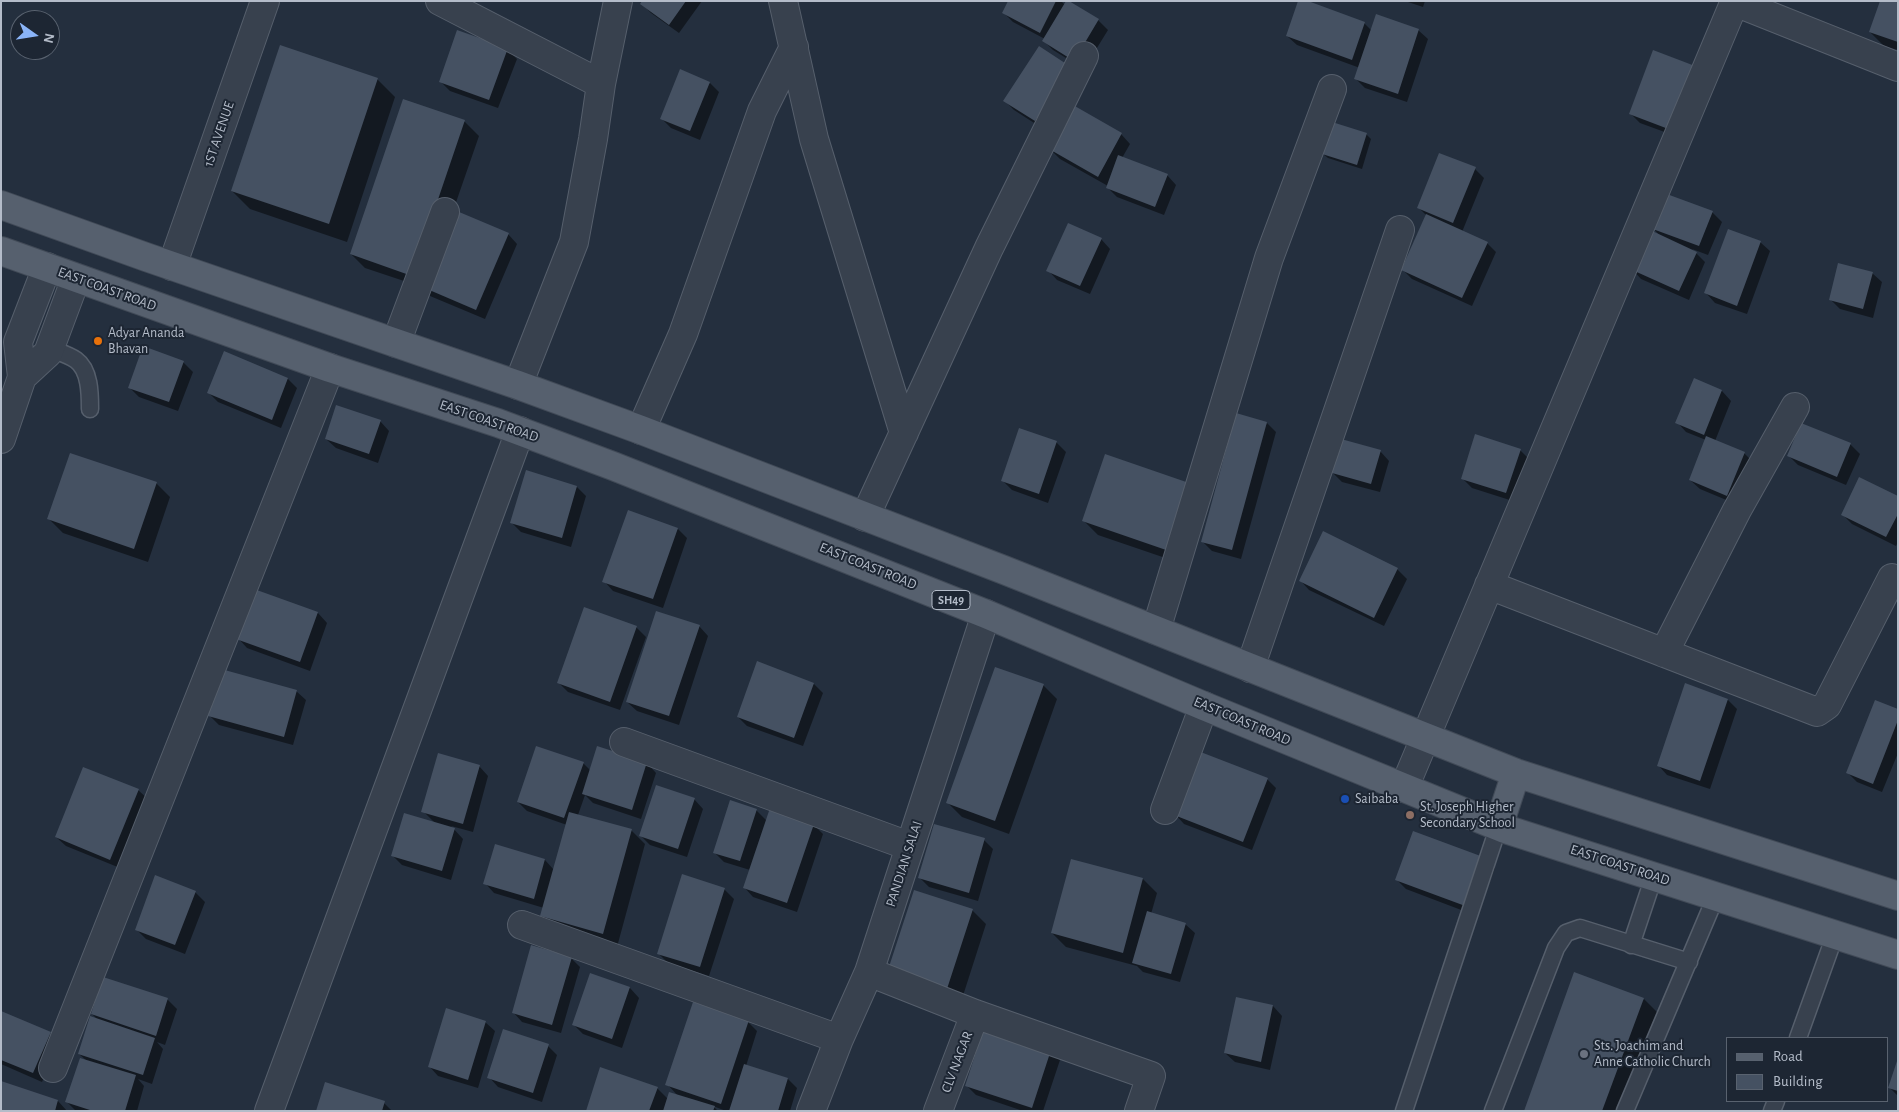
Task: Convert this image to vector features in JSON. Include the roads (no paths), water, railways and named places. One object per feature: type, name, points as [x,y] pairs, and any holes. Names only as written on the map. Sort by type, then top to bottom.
[{"type":"main road","points":[[1,205],[172,266],[396,342],[642,430],[1156,630],[1516,773],[1898,896]]},
{"type":"main road","name":"EAST COAST ROAD","points":[[1,251],[330,368],[520,431],[720,507],[986,614],[1204,706],[1505,829],[1898,955]]},
{"type":"main road","points":[[1499,825],[1516,773]]},
{"type":"street","name":"1ST AVENUE","points":[[172,266],[265,1]]},
{"type":"street","points":[[440,1],[602,84]]},
{"type":"street","points":[[518,385],[574,242],[618,1]]},
{"type":"street","points":[[784,1],[814,139],[904,433]]},
{"type":"street","points":[[1404,788],[1734,2],[1898,67]]},
{"type":"street","points":[[642,430],[683,334],[762,111],[794,46]]},
{"type":"street","points":[[866,517],[989,248],[1084,56]]},
{"type":"street","points":[[1156,630],[1269,258],[1332,89]]},
{"type":"street","points":[[396,342],[445,212]]},
{"type":"street","points":[[1250,668],[1400,230]]},
{"type":"street","points":[[1,439],[22,377],[18,342],[47,267]]},
{"type":"street","points":[[22,377],[48,353],[76,278]]},
{"type":"street","points":[[53,1068],[330,368]]},
{"type":"street","points":[[1664,653],[1736,510],[1795,407]]},
{"type":"street","points":[[269,1111],[520,431]]},
{"type":"street","points":[[1489,585],[1818,712],[1826,706],[1892,578]]},
{"type":"street","name":"PANDIAN SALAI","points":[[812,1111],[839,1038],[869,972],[986,614]]},
{"type":"street","points":[[1165,810],[1204,706]]},
{"type":"street","points":[[624,742],[909,846]]},
{"type":"street","points":[[522,925],[839,1038]]},
{"type":"street","points":[[869,972],[976,1014],[1151,1076],[1139,1111]]},
{"type":"street","name":"CLV NAGAR","points":[[938,1111],[976,1014]]},
{"type":"lane","points":[[50,349],[77,361],[83,370],[90,390],[90,409]]},
{"type":"lane","points":[[1404,1111],[1499,825]]},
{"type":"lane","points":[[1631,945],[1654,876]]},
{"type":"lane","points":[[1625,1111],[1716,896]]},
{"type":"lane","points":[[1493,1111],[1556,948],[1566,933],[1580,928],[1689,962]]},
{"type":"lane","points":[[1798,1037],[1835,935]]},
{"type":"place","name":"Adyar Ananda Bhavan","points":[[98,341]]},
{"type":"place","name":"Saibaba","points":[[1345,799]]},
{"type":"place","name":"St. Joseph Higher Secondary School","points":[[1410,815]]},
{"type":"place","name":"Sts. Joachim and Anne Catholic Church","points":[[1584,1054]]}]
